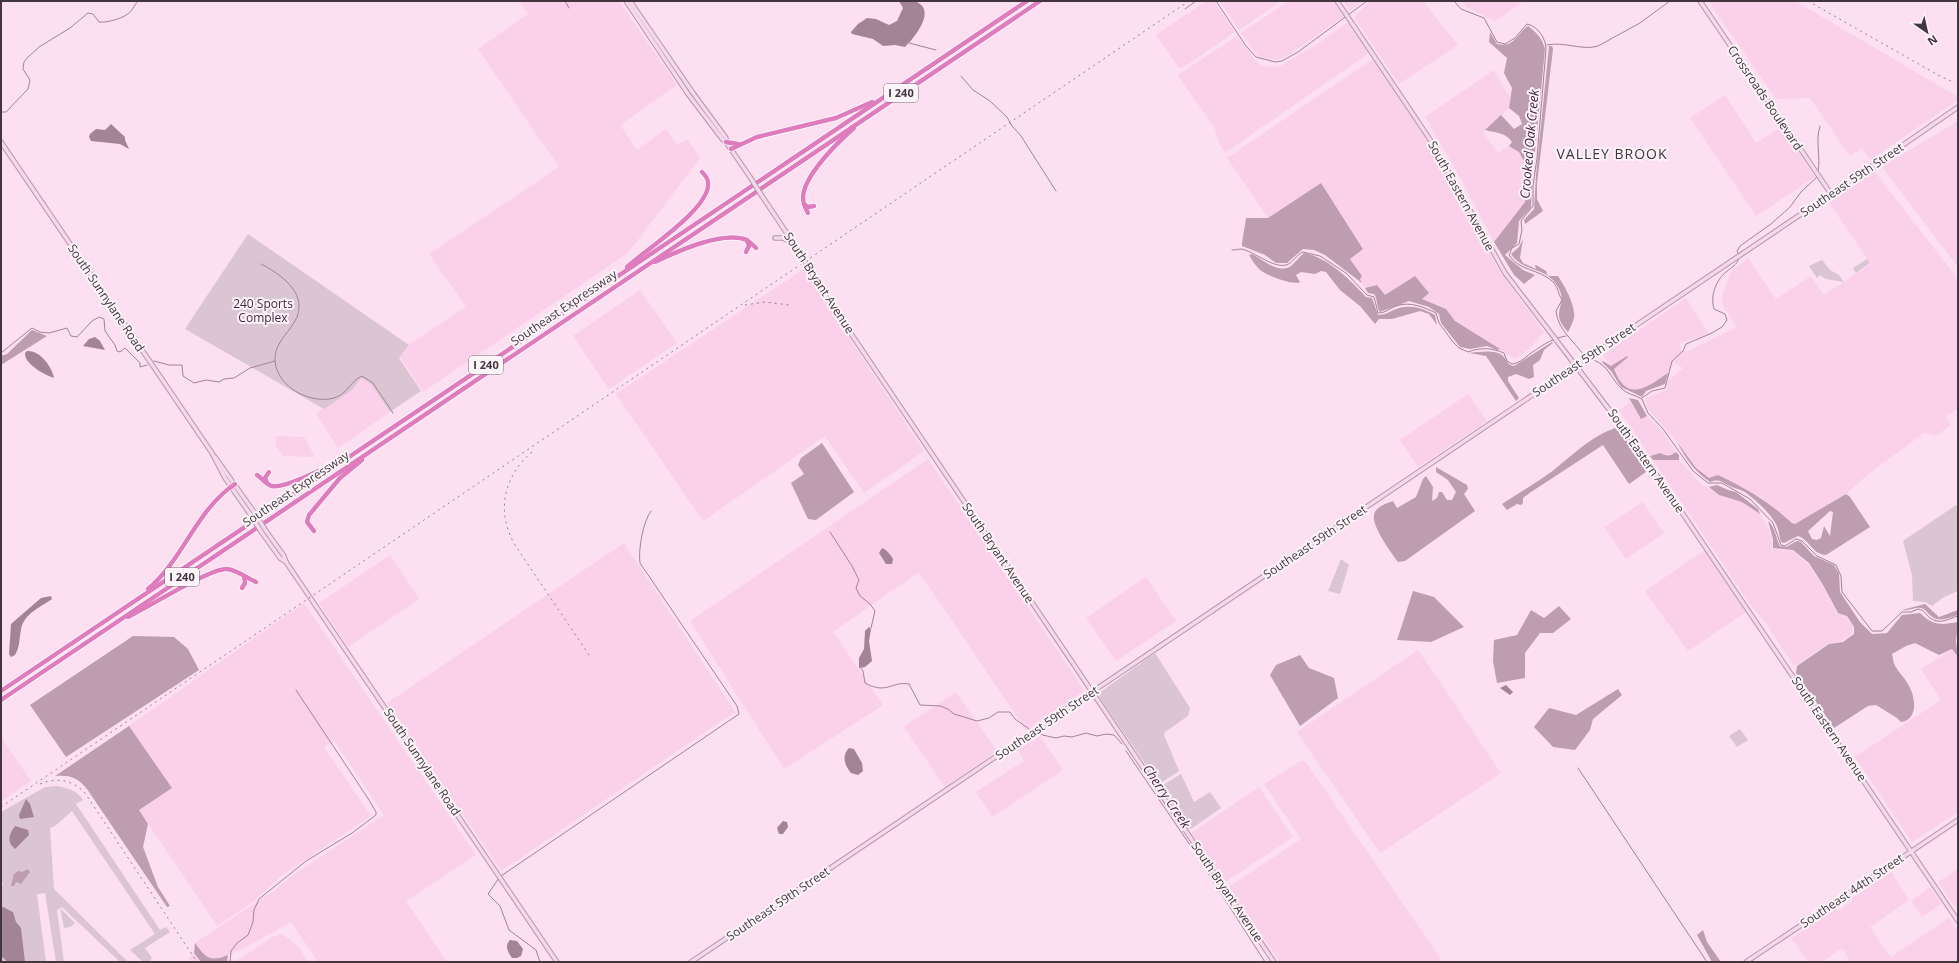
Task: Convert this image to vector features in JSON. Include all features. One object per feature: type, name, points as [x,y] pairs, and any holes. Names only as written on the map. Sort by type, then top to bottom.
[{"type":"highway","name":"Southeast Expressway","points":[[1,691],[1027,1]]},
{"type":"highway","name":"Southeast Expressway","points":[[1,700],[1040,1]]},
{"type":"highway","points":[[731,150],[742,143],[757,137],[836,118],[888,94]]},
{"type":"highway","points":[[808,213],[804,204],[803,196],[807,186],[826,156],[840,140],[877,110]]},
{"type":"highway","points":[[726,142],[735,144],[742,143]]},
{"type":"highway","points":[[614,278],[678,226],[697,206],[708,188],[708,181],[702,172]]},
{"type":"highway","points":[[804,204],[808,207],[814,206]]},
{"type":"highway","points":[[639,270],[699,243],[724,239],[747,240],[756,248]]},
{"type":"highway","points":[[746,252],[749,246],[747,240]]},
{"type":"highway","points":[[314,531],[307,521],[311,512],[344,474],[394,435]]},
{"type":"highway","points":[[257,475],[268,484],[273,486],[282,486],[358,451]]},
{"type":"highway","points":[[268,484],[265,479],[269,472]]},
{"type":"highway","points":[[127,607],[166,572],[210,507],[233,485]]},
{"type":"highway","points":[[112,625],[218,571],[228,569],[256,582]]},
{"type":"highway","points":[[242,588],[245,583],[244,576]]},
{"type":"main road","name":"South Bryant Avenue","points":[[626,1],[688,94],[726,142],[750,177],[825,295],[1274,962]]},
{"type":"main road","name":"South Bryant Avenue","points":[[630,1],[693,93],[726,138],[726,142]]},
{"type":"main road","name":"South Eastern Avenue","points":[[1337,1],[1433,144],[1505,273],[1637,446],[1958,921]]},
{"type":"main road","name":"Crossroads Boulevard","points":[[1700,1],[1831,194]]},
{"type":"main road","name":"Southeast 59th Street","points":[[691,962],[1092,693],[1958,107]]},
{"type":"main road","name":"Southeast 59th Street","points":[[1939,121],[1958,110]]},
{"type":"main road","name":"South Sunnylane Road","points":[[1,142],[264,532],[284,556],[286,562],[557,962]]},
{"type":"main road","points":[[775,238],[785,239],[794,244]]},
{"type":"main road","name":"Southeast 44th Street","points":[[1746,962],[1958,820]]},
{"type":"shaded area","points":[[519,1],[619,1],[677,85],[620,125],[637,150],[666,129],[677,145],[687,139],[700,158],[628,253],[423,392],[400,357],[410,344],[466,307],[429,254],[559,167],[478,49],[528,14]]},
{"type":"shaded area","points":[[899,1],[915,1],[922,5],[924,11],[922,24],[914,37],[905,47],[895,45],[883,46],[873,39],[852,34],[851,32],[858,24],[867,18],[876,19],[889,25],[897,21],[903,8]]},
{"type":"shaded area","points":[[1206,1],[1214,1],[1235,32],[1184,67],[1179,68],[1156,35]]},
{"type":"shaded area","points":[[1220,1],[1281,1],[1239,30]]},
{"type":"shaded area","points":[[1289,1],[1333,1],[1344,16],[1289,55],[1280,59],[1270,60],[1259,57],[1241,33]]},
{"type":"shaded area","points":[[1343,1],[1364,1],[1349,11]]},
{"type":"shaded area","points":[[1370,1],[1423,1],[1458,45],[1399,84],[1354,17]]},
{"type":"shaded area","points":[[1462,1],[1524,1],[1495,21],[1466,7]]},
{"type":"shaded area","points":[[1708,1],[1795,1],[1958,97],[1958,100],[1870,160],[1862,148],[1850,156],[1810,98],[1776,99]]},
{"type":"shaded area","points":[[1348,22],[1369,53],[1225,153],[1220,145],[1214,126],[1178,75],[1237,36],[1255,60],[1261,65],[1271,67],[1280,66],[1316,45]]},
{"type":"shaded area","points":[[1528,26],[1539,36],[1545,49],[1531,208],[1519,221],[1517,243],[1505,255],[1523,270],[1535,275],[1524,284],[1514,275],[1494,242],[1525,202],[1528,186],[1528,169],[1519,152],[1509,146],[1512,142],[1506,136],[1500,133],[1485,130],[1501,115],[1514,129],[1522,124],[1519,116],[1509,108],[1512,88],[1504,73],[1507,58],[1489,42],[1490,32],[1497,44],[1503,45],[1512,42]]},
{"type":"shaded area","points":[[1549,46],[1552,46],[1553,49],[1537,184],[1537,199],[1543,211],[1525,224],[1524,220],[1534,209]]},
{"type":"shaded area","points":[[1373,59],[1443,163],[1498,269],[1544,332],[1529,349],[1515,359],[1455,321],[1446,309],[1421,299],[1429,293],[1385,295],[1377,285],[1365,288],[1359,279],[1362,276],[1350,259],[1363,248],[1321,183],[1268,218],[1227,158]]},
{"type":"shaded area","points":[[1494,70],[1510,98],[1509,108],[1483,132],[1498,153],[1509,146],[1519,152],[1528,169],[1528,186],[1525,202],[1494,242],[1461,179],[1425,117]]},
{"type":"shaded area","points":[[1725,95],[1756,143],[1781,127],[1815,177],[1756,216],[1690,118]]},
{"type":"shaded area","points":[[1958,121],[1958,267],[1882,167]]},
{"type":"shaded area","points":[[111,124],[125,137],[129,149],[120,144],[91,141],[89,137],[90,134],[96,129],[105,130]]},
{"type":"shaded area","points":[[1874,171],[1958,279],[1958,409],[1946,416],[1951,425],[1936,436],[1924,433],[1866,476],[1846,494],[1795,524],[1762,498],[1719,475],[1709,478],[1696,468],[1677,442],[1648,409],[1645,399],[1667,389],[1667,382],[1683,368],[1674,362],[1668,373],[1648,387],[1643,389],[1631,389],[1625,388],[1619,382],[1614,369],[1627,356],[1611,366],[1603,355],[1686,298],[1709,334],[1680,343],[1681,351],[1688,351],[1737,327],[1722,304],[1723,292],[1732,270],[1748,258],[1776,299],[1811,276],[1824,295],[1871,264],[1828,201]]},
{"type":"shaded area","points":[[1321,183],[1363,249],[1350,259],[1362,276],[1360,279],[1362,283],[1325,255],[1314,250],[1303,249],[1287,263],[1276,263],[1265,255],[1242,246],[1246,218],[1268,218]]},
{"type":"shaded area","points":[[1523,239],[1520,258],[1523,263],[1536,269],[1536,265],[1546,271],[1548,276],[1558,276],[1566,290],[1574,313],[1574,320],[1568,332],[1559,318],[1561,292],[1559,288],[1546,275],[1522,264],[1511,254],[1519,247]]},
{"type":"shaded area","points":[[1304,253],[1322,259],[1346,276],[1366,297],[1372,298],[1378,315],[1385,314],[1396,309],[1411,307],[1426,310],[1435,315],[1437,325],[1429,314],[1420,311],[1392,319],[1379,319],[1375,324],[1360,306],[1340,290],[1326,272],[1321,271],[1315,274],[1301,272],[1296,275],[1300,282],[1296,283],[1286,281],[1273,277],[1259,269],[1249,255],[1252,254],[1281,269],[1291,266]]},
{"type":"shaded area","points":[[804,269],[924,451],[864,493],[825,436],[703,521],[616,394]]},
{"type":"shaded area","points":[[1415,276],[1429,293],[1422,299],[1446,309],[1455,321],[1500,349],[1497,350],[1487,346],[1470,349],[1460,347],[1441,323],[1439,314],[1429,307],[1409,301],[1380,312],[1374,294],[1368,293],[1365,288],[1377,285],[1385,295]]},
{"type":"shaded area","points":[[640,290],[677,343],[609,389],[573,336]]},
{"type":"shaded area","points":[[32,330],[47,336],[1,365],[1,356],[7,354]]},
{"type":"shaded area","points":[[95,337],[100,341],[105,350],[83,346],[89,339]]},
{"type":"shaded area","points":[[1552,342],[1553,343],[1544,350],[1540,360],[1533,365],[1534,377],[1529,379],[1516,374],[1508,377],[1508,381],[1519,398],[1516,401],[1486,356],[1469,353],[1496,352],[1503,356],[1508,363],[1514,366]]},
{"type":"shaded area","points":[[27,351],[36,353],[45,360],[51,369],[54,378],[31,365],[26,357],[25,353]]},
{"type":"shaded area","points":[[1627,356],[1628,357],[1614,369],[1619,380],[1625,386],[1631,389],[1645,387],[1668,373],[1665,384],[1646,391],[1642,397],[1621,387],[1611,371],[1602,362],[1603,361],[1611,366]]},
{"type":"shaded area","points":[[361,378],[371,384],[390,412],[338,448],[316,414],[352,390]]},
{"type":"shaded area","points":[[1468,394],[1487,421],[1418,467],[1400,440]]},
{"type":"shaded area","points":[[1629,398],[1638,400],[1647,416],[1641,419]]},
{"type":"shaded area","points":[[1630,402],[1641,418],[1647,416],[1662,431],[1676,452],[1671,456],[1665,456],[1660,453],[1650,456],[1619,410]]},
{"type":"shaded area","points":[[1615,428],[1625,436],[1634,454],[1646,472],[1629,484],[1603,445],[1531,492],[1523,498],[1523,503],[1521,505],[1517,504],[1507,510],[1502,504],[1547,475],[1593,439]]},
{"type":"shaded area","points":[[276,436],[304,437],[315,457],[283,456],[276,445]]},
{"type":"shaded area","points":[[1677,442],[1696,468],[1709,478],[1718,475],[1738,485],[1766,502],[1792,523],[1795,524],[1846,494],[1850,497],[1870,527],[1826,555],[1814,550],[1798,536],[1784,543],[1781,542],[1776,524],[1758,502],[1745,492],[1721,482],[1710,482],[1704,478],[1687,459]],"holes":[[[1830,511],[1833,512],[1830,536],[1824,526],[1821,538],[1817,540],[1812,539],[1808,531]]]},
{"type":"shaded area","points":[[822,443],[854,492],[816,520],[808,519],[791,483],[804,474],[798,465],[801,458]]},
{"type":"shaded area","points":[[1676,452],[1679,455],[1679,460],[1653,460],[1650,456],[1660,453],[1670,455]]},
{"type":"shaded area","points":[[928,459],[1084,690],[1026,730],[919,572],[833,632],[883,705],[784,769],[690,621]]},
{"type":"shaded area","points":[[1653,460],[1679,460],[1700,483],[1719,495],[1742,502],[1760,514],[1769,529],[1772,539],[1772,549],[1793,551],[1809,565],[1837,613],[1841,613],[1846,616],[1853,627],[1852,634],[1842,641],[1829,643],[1794,666],[1765,622],[1750,604]]},
{"type":"shaded area","points":[[1436,467],[1467,485],[1468,489],[1464,494],[1475,511],[1405,561],[1398,562],[1379,533],[1374,520],[1375,512],[1382,506],[1393,501],[1397,508],[1416,497],[1423,479],[1426,476],[1433,487],[1432,501],[1437,498],[1439,492],[1442,492],[1447,500],[1452,500],[1456,492],[1448,480],[1436,472]]},
{"type":"shaded area","points":[[1717,485],[1736,492],[1758,509],[1760,514],[1742,502],[1719,495],[1709,487]]},
{"type":"shaded area","points":[[1643,502],[1664,533],[1626,559],[1604,527]]},
{"type":"shaded area","points":[[1768,521],[1774,529],[1780,546],[1786,547],[1797,541],[1801,542],[1814,556],[1834,565],[1839,573],[1840,592],[1860,622],[1872,634],[1887,633],[1902,615],[1920,613],[1929,620],[1938,624],[1958,622],[1956,641],[1958,657],[1952,649],[1939,655],[1915,643],[1892,654],[1895,666],[1908,683],[1913,696],[1913,713],[1907,720],[1901,722],[1876,705],[1868,706],[1834,728],[1796,673],[1797,666],[1829,644],[1843,642],[1854,634],[1854,627],[1847,616],[1838,613],[1809,563],[1793,550],[1773,548],[1773,539]]},
{"type":"shaded area","points":[[624,543],[736,713],[727,717],[501,871],[387,703]]},
{"type":"shaded area","points":[[882,548],[892,557],[892,564],[886,564],[879,553]]},
{"type":"shaded area","points":[[1705,550],[1746,612],[1688,651],[1645,591]]},
{"type":"shaded area","points":[[390,555],[419,599],[348,647],[319,603]]},
{"type":"shaded area","points":[[1146,577],[1176,621],[1116,661],[1086,618]]},
{"type":"shaded area","points":[[1413,591],[1434,597],[1464,627],[1431,642],[1397,640]]},
{"type":"shaded area","points":[[51,596],[52,599],[29,615],[22,624],[18,649],[15,655],[11,657],[9,654],[11,624],[41,598]]},
{"type":"shaded area","points":[[304,603],[476,855],[406,901],[447,962],[318,962],[291,922],[252,944],[218,960],[205,956],[195,943],[274,891],[289,878],[384,815],[334,740],[324,747],[371,816],[282,875],[254,901],[217,926],[139,810],[172,788],[129,726]]},
{"type":"shaded area","points":[[1925,604],[1939,617],[1958,610],[1958,615],[1941,620],[1934,618],[1921,608],[1902,610]]},
{"type":"shaded area","points":[[1559,606],[1571,619],[1553,633],[1540,633],[1525,653],[1525,678],[1497,683],[1493,661],[1494,640],[1517,635],[1531,610],[1544,618]]},
{"type":"shaded area","points":[[869,627],[871,629],[869,641],[872,661],[865,667],[859,668],[859,658],[864,649],[865,631]]},
{"type":"shaded area","points":[[133,636],[174,637],[188,649],[199,670],[66,757],[30,705]]},
{"type":"shaded area","points":[[1418,650],[1501,773],[1380,853],[1297,732]]},
{"type":"shaded area","points":[[1952,650],[1958,659],[1958,812],[1912,842],[1855,757],[1941,700],[1921,669]]},
{"type":"shaded area","points":[[1300,655],[1309,668],[1334,678],[1338,698],[1300,726],[1270,675],[1276,665]]},
{"type":"shaded area","points":[[1506,685],[1513,692],[1510,695],[1500,688]]},
{"type":"shaded area","points":[[1618,689],[1622,695],[1593,719],[1590,730],[1575,750],[1553,747],[1534,727],[1549,708],[1576,715]]},
{"type":"shaded area","points":[[956,692],[997,751],[945,787],[904,727]]},
{"type":"shaded area","points":[[129,726],[172,788],[139,810],[148,824],[143,847],[158,887],[170,906],[167,907],[87,789],[76,779],[65,776],[55,776]]},
{"type":"shaded area","points":[[1040,736],[1063,770],[992,817],[976,792],[1024,761],[1018,750]]},
{"type":"shaded area","points":[[1,737],[31,781],[1,801]]},
{"type":"shaded area","points":[[849,748],[854,749],[862,763],[863,771],[858,775],[851,773],[845,761],[845,754]]},
{"type":"shaded area","points":[[1305,761],[1443,962],[1280,962],[1229,887],[1301,839],[1264,784],[1299,762]]},
{"type":"shaded area","points":[[1259,787],[1293,837],[1225,882],[1191,833]]},
{"type":"shaded area","points":[[26,799],[30,804],[34,817],[20,819],[19,815]]},
{"type":"shaded area","points":[[783,821],[787,822],[788,827],[783,834],[779,834],[777,828]]},
{"type":"shaded area","points":[[15,826],[28,830],[29,835],[15,849],[10,844],[9,838]]},
{"type":"shaded area","points":[[28,869],[30,872],[21,884],[16,882],[14,886],[11,886],[14,874]]},
{"type":"shaded area","points":[[1958,869],[1958,905],[1955,907],[1938,882]]},
{"type":"shaded area","points":[[1891,872],[1909,900],[1870,927],[1889,955],[1891,957],[1949,918],[1958,931],[1958,962],[1851,962],[1842,948],[1821,962],[1808,962],[1792,938],[1836,909],[1838,911],[1852,901],[1851,899]]},
{"type":"shaded area","points":[[1930,887],[1941,904],[1922,917],[1911,901]]},
{"type":"shaded area","points":[[3,907],[13,912],[16,922],[21,928],[25,962],[8,962],[1,956],[1,908]]},
{"type":"shaded area","points":[[1703,930],[1707,942],[1721,962],[1712,962],[1697,935]]},
{"type":"shaded area","points":[[282,934],[298,946],[308,962],[235,962],[272,937]]},
{"type":"shaded area","points":[[510,940],[517,941],[523,949],[521,956],[512,958],[507,947]]},
{"type":"shaded area","points":[[195,943],[208,957],[217,958],[228,955],[227,962],[201,962],[194,953]]},
{"type":"shaded area","points":[[194,953],[201,962],[190,962],[189,957]]},
{"type":"green space","name":"240 Sports Complex","points":[[248,234],[409,345],[399,358],[421,391],[390,412],[371,384],[361,378],[352,390],[324,409],[185,329]]},
{"type":"green space","points":[[1867,259],[1870,263],[1856,273],[1853,268]]},
{"type":"green space","points":[[1822,260],[1830,270],[1839,275],[1844,282],[1826,279],[1820,275],[1817,278],[1809,266]]},
{"type":"green space","points":[[1956,505],[1958,508],[1958,591],[1944,597],[1932,606],[1925,602],[1913,601],[1912,575],[1903,541]]},
{"type":"green space","points":[[1341,559],[1349,565],[1340,594],[1328,591]]},
{"type":"green space","points":[[1155,653],[1190,708],[1188,716],[1165,732],[1164,735],[1179,771],[1159,784],[1100,698],[1099,693]]},
{"type":"green space","points":[[1740,729],[1748,740],[1737,747],[1729,736]]},
{"type":"green space","points":[[1181,774],[1194,802],[1210,792],[1221,808],[1191,829],[1187,828],[1160,787]]},
{"type":"green space","points":[[58,786],[72,790],[81,797],[83,800],[76,804],[160,930],[166,927],[170,932],[145,948],[152,958],[150,961],[152,962],[143,962],[130,950],[155,934],[72,811],[55,826],[50,828],[54,889],[128,962],[120,962],[62,907],[57,910],[64,962],[56,962],[45,893],[37,894],[46,962],[1,962],[1,885],[3,885],[1,875],[1,812],[45,787]]},
{"type":"green space","points":[[60,908],[75,923],[70,927],[64,928]]},
{"type":"waterway","points":[[1,112],[6,112],[28,89],[30,80],[23,69],[24,62],[39,47],[70,28],[88,13],[93,14],[99,22],[111,21],[128,14],[138,1]]},
{"type":"waterway","points":[[565,1],[569,8]]},
{"type":"waterway","points":[[1185,9],[1196,1]]},
{"type":"waterway","points":[[1216,1],[1246,46],[1256,57],[1275,62],[1282,61],[1298,52],[1367,1]]},
{"type":"waterway","name":"Crooked Oak Creek","points":[[1454,1],[1461,9],[1484,18],[1497,42],[1505,44],[1515,38],[1527,24],[1535,27],[1545,41],[1546,49],[1537,158],[1533,186],[1533,206],[1521,221],[1522,230],[1519,244],[1512,248],[1509,255],[1518,264],[1547,277],[1554,283],[1562,300],[1556,311],[1557,318],[1566,334],[1583,354]]},
{"type":"waterway","points":[[1547,45],[1560,44],[1586,47],[1598,46],[1640,23],[1670,1]]},
{"type":"waterway","points":[[909,43],[936,50]]},
{"type":"waterway","points":[[961,76],[973,90],[990,101],[1007,117],[1056,191]]},
{"type":"waterway","points":[[1818,172],[1818,138],[1820,126]]},
{"type":"waterway","points":[[1739,255],[1737,251],[1740,246],[1771,224],[1790,207],[1801,192],[1817,177]]},
{"type":"waterway","points":[[1232,250],[1243,249],[1271,263],[1281,265],[1288,264],[1303,252],[1320,256],[1346,273],[1367,295],[1374,297],[1378,313],[1406,304],[1416,305],[1427,309],[1436,313],[1439,323],[1459,348],[1468,352],[1482,349],[1500,351],[1504,353],[1507,361],[1512,364],[1521,361],[1538,348],[1549,342],[1566,336]]},
{"type":"waterway","points":[[1642,398],[1652,391],[1665,388],[1672,361],[1683,351],[1686,344],[1712,333],[1722,327],[1727,320],[1725,314],[1714,309],[1713,294],[1719,279],[1736,264],[1739,258]]},
{"type":"waterway","points":[[261,264],[290,284],[298,299],[299,308],[297,317],[278,345],[275,356],[276,366],[280,376],[286,384],[294,390],[314,398],[334,398],[343,393],[362,376],[373,383],[393,413]]},
{"type":"waterway","points":[[1,353],[32,328],[40,332],[49,333],[67,328],[71,336],[77,337],[92,321],[99,317],[104,319],[105,331],[115,345],[117,351],[120,352],[125,348],[140,363],[140,367],[147,365]]},
{"type":"waterway","name":"Crooked Oak Creek","points":[[1594,360],[1607,369],[1624,391],[1642,399],[1648,413],[1663,429],[1693,471],[1708,483],[1722,483],[1750,499],[1773,523],[1781,545],[1785,546],[1796,539],[1802,541],[1817,556],[1836,565],[1841,576],[1842,592],[1872,631],[1882,631],[1902,612],[1911,612],[1918,609],[1924,611],[1930,618],[1937,621],[1944,621],[1958,616]]},
{"type":"waterway","points":[[154,361],[169,365],[182,365],[183,376],[194,383],[206,380],[219,382],[224,379],[234,378],[250,368],[275,361]]},
{"type":"waterway","points":[[501,876],[739,714],[737,706],[640,563],[642,536],[651,511]]},
{"type":"waterway","name":"Cherry Creek","points":[[830,532],[852,566],[859,580],[856,588],[860,596],[870,604],[875,611],[871,628]]},
{"type":"waterway","name":"Cherry Creek","points":[[860,667],[863,671],[865,683],[872,686],[884,688],[898,684],[909,684],[920,705],[940,706],[948,709],[954,714],[977,721],[989,718],[998,712],[1010,712],[1015,719],[1029,729]]},
{"type":"waterway","points":[[230,962],[231,951],[237,943],[248,935],[253,922],[254,910],[259,899],[306,861],[352,833],[376,815],[376,812],[369,800],[296,690]]},
{"type":"waterway","name":"Cherry Creek","points":[[1038,734],[1056,738],[1064,736],[1072,737],[1086,733],[1097,736],[1106,734],[1114,735],[1122,744]]},
{"type":"waterway","name":"Cherry Creek","points":[[1126,751],[1194,851]]},
{"type":"waterway","points":[[1578,768],[1707,962]]},
{"type":"waterway","name":"Cherry Creek","points":[[1201,862],[1265,962]]},
{"type":"waterway","points":[[499,878],[488,894],[500,906],[509,930],[536,950],[540,962]]},
{"type":"railway","points":[[1,807],[1189,1]]},
{"type":"railway","points":[[1808,1],[1938,75],[1955,83]]},
{"type":"railway","points":[[745,305],[765,302],[789,305]]},
{"type":"railway","points":[[532,452],[514,472],[509,484],[504,508],[509,533],[515,545],[591,658]]},
{"type":"railway","points":[[40,784],[59,780],[75,785],[85,793],[197,962]]},
{"type":"district","name":"VALLEY BROOK","points":[[1612,154]]}]
